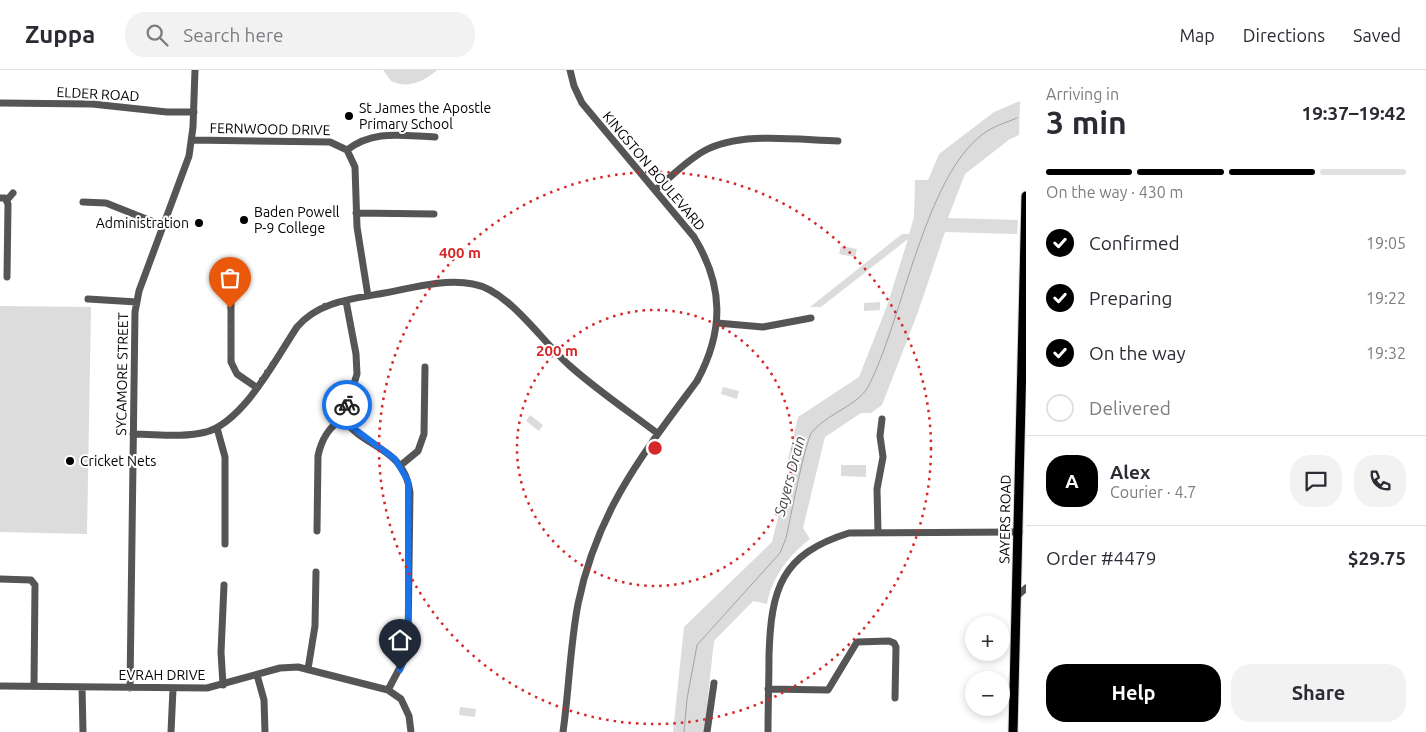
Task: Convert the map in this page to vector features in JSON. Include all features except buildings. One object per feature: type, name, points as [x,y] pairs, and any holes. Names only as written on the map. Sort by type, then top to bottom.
[{"type":"main road","name":"SAYERS ROAD","points":[[1013,732],[1024,412],[1026,196]]},
{"type":"main road","name":"SAYERS ROAD","points":[[1024,320],[1026,296]]},
{"type":"main road","name":"SAYERS ROAD","points":[[1015,681],[1018,732]]},
{"type":"street","name":"SYCAMORE STREET","points":[[130,688],[136,302],[185,171],[192,140],[195,70]]},
{"type":"street","name":"KINGSTON BOULEVARD","points":[[563,732],[574,631],[585,576],[597,538],[612,503],[657,433],[697,381],[713,346],[717,323],[717,299],[703,251],[694,237],[582,103],[574,86],[570,70]]},
{"type":"street","name":"ELDER ROAD","points":[[0,103],[92,104],[167,112],[194,112]]},
{"type":"street","points":[[347,150],[370,136],[435,137]]},
{"type":"street","name":"FERNWOOD DRIVE","points":[[192,140],[330,142],[347,150],[355,167],[356,213],[368,296]]},
{"type":"street","points":[[655,190],[699,154],[730,142],[755,140],[838,141]]},
{"type":"street","points":[[7,277],[3,199],[13,193]]},
{"type":"street","points":[[83,202],[106,203],[164,226]]},
{"type":"street","points":[[356,213],[434,214]]},
{"type":"street","points":[[133,434],[188,435],[217,428],[242,409],[304,318],[325,305],[448,283],[474,284],[486,288],[511,304],[548,346],[571,367],[657,433]]},
{"type":"street","points":[[231,286],[231,362],[237,374],[256,387]]},
{"type":"street","points":[[88,299],[136,302]]},
{"type":"street","points":[[317,531],[318,456],[320,446],[331,427],[343,419],[356,374],[356,354],[346,301]]},
{"type":"street","points":[[717,323],[763,327],[811,318]]},
{"type":"street","points":[[401,465],[418,451],[424,434],[425,367]]},
{"type":"street","points":[[343,419],[401,465],[408,481],[410,492],[408,640],[403,663],[388,690],[401,699],[409,716],[411,732]]},
{"type":"street","points":[[878,532],[877,489],[882,457],[880,436],[882,419]]},
{"type":"street","points":[[217,428],[225,458],[225,544]]},
{"type":"street","points":[[768,732],[768,689],[772,612],[775,596],[784,575],[809,551],[827,540],[849,533],[1019,532]]},
{"type":"street","points":[[308,669],[315,626],[316,572]]},
{"type":"street","points":[[34,582],[40,576]]},
{"type":"street","points":[[0,579],[34,582]]},
{"type":"street","points":[[34,582],[36,593],[34,686]]},
{"type":"street","points":[[223,685],[221,652],[224,585]]},
{"type":"street","points":[[1017,596],[1026,588]]},
{"type":"street","points":[[768,689],[820,690],[833,683],[857,642],[890,641],[896,647],[895,698]]},
{"type":"street","name":"EVRAH DRIVE","points":[[0,686],[207,688],[284,668],[308,669],[388,690]]},
{"type":"street","points":[[257,675],[264,700],[265,732]]},
{"type":"street","points":[[707,732],[714,683]]},
{"type":"street","points":[[82,687],[83,732]]},
{"type":"street","points":[[171,732],[173,689]]},
{"type":"shaded area","points":[[383,70],[437,70],[421,81],[403,84],[391,81]]},
{"type":"shaded area","points":[[1020,101],[1019,135],[1010,139],[965,174],[948,218],[1018,220],[1017,234],[945,232],[918,312],[882,405],[871,413],[861,413],[825,437],[803,528],[810,539],[788,559],[777,576],[767,604],[753,601],[714,641],[704,732],[673,732],[684,627],[772,542],[792,460],[788,459],[798,417],[859,377],[887,306],[908,239],[821,307],[810,307],[902,234],[909,234],[914,217],[915,180],[928,180],[939,154],[994,112]]},
{"type":"shaded area","points":[[841,246],[857,249],[855,257],[839,254]]},
{"type":"shaded area","points":[[880,302],[880,310],[864,311],[864,303]]},
{"type":"shaded area","points":[[0,306],[91,307],[87,534],[0,532]]},
{"type":"shaded area","points":[[723,387],[739,391],[737,399],[721,394]]},
{"type":"shaded area","points":[[530,415],[543,425],[539,431],[526,421]]},
{"type":"shaded area","points":[[841,465],[866,465],[866,477],[841,476]]},
{"type":"shaded area","points":[[460,707],[476,709],[475,717],[459,715]]},
{"type":"waterway","name":"Sayers Drain","points":[[684,732],[687,699],[697,645],[780,553],[786,538],[809,438],[818,426],[857,399],[868,387],[881,359],[932,210],[948,176],[967,149],[989,130],[1017,118]]},
{"type":"way so far","points":[[230,308],[231,362],[237,374],[256,387],[304,318],[325,305],[346,301],[356,354],[355,384],[347,405]]},
{"type":"place","name":"St James the Apostle Primary School","points":[[349,116]]},
{"type":"place","name":"Baden Powell P-9 College","points":[[244,220]]},
{"type":"place","name":"Administration","points":[[199,223]]},
{"type":"place","name":"Cricket Nets","points":[[70,461]]},
{"type":"route","points":[[347,405],[343,412],[344,421],[395,459],[401,465],[408,481],[410,492],[408,640],[406,656],[400,670]]}]
